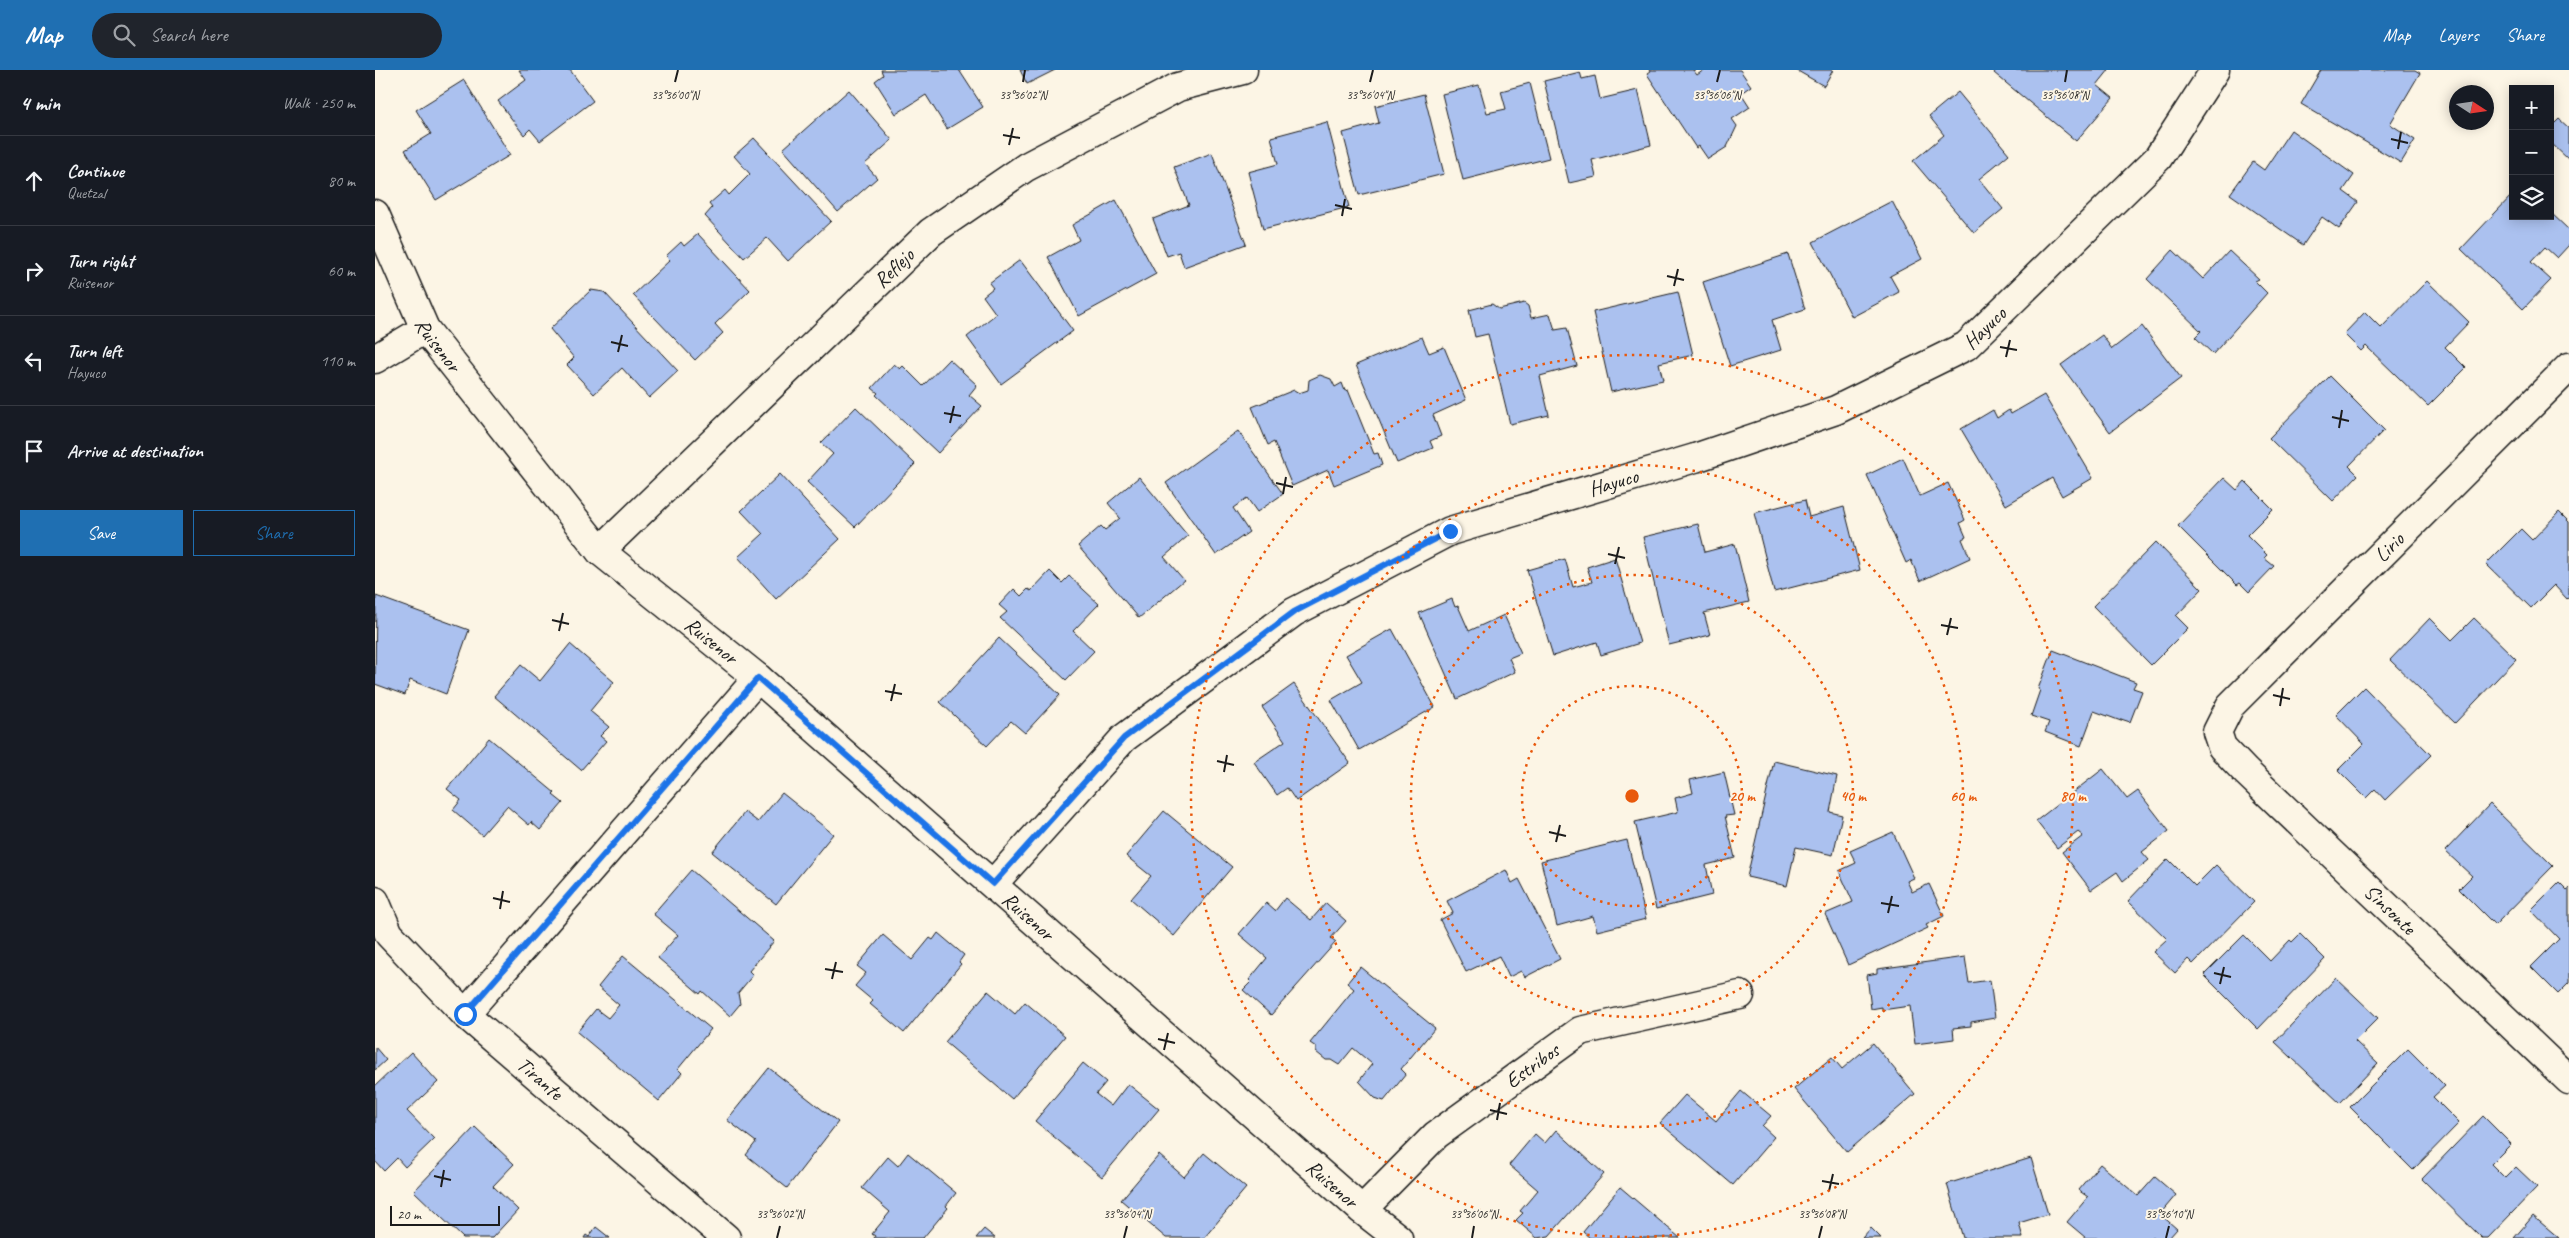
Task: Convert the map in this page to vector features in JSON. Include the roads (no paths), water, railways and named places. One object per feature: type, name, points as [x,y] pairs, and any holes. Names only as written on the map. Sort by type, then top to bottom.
[{"type":"street","name":"Reflejo","points":[[600,551],[931,232],[1026,167],[1178,87],[1243,70]]},
{"type":"street","name":"Hayuco","points":[[993,884],[1124,738],[1294,612],[1450,531],[1695,458],[1836,410],[1966,346],[2158,158],[2215,70]]},
{"type":"street","name":"Ruisenor","points":[[375,214],[425,329],[600,551],[758,678],[1362,1210],[1398,1238]]},
{"type":"street","points":[[375,359],[425,329]]},
{"type":"street","name":"Lirio","points":[[2217,732],[2222,718],[2230,706],[2569,367]]},
{"type":"street","points":[[465,1014],[758,678]]},
{"type":"street","name":"Sinsonte","points":[[2217,732],[2222,747],[2246,772],[2569,1080]]},
{"type":"street","name":"Tirante","points":[[375,902],[389,934],[465,1014],[726,1238]]},
{"type":"street","name":"Estribos","points":[[1362,1210],[1436,1135],[1580,1031],[1741,996]]}]
